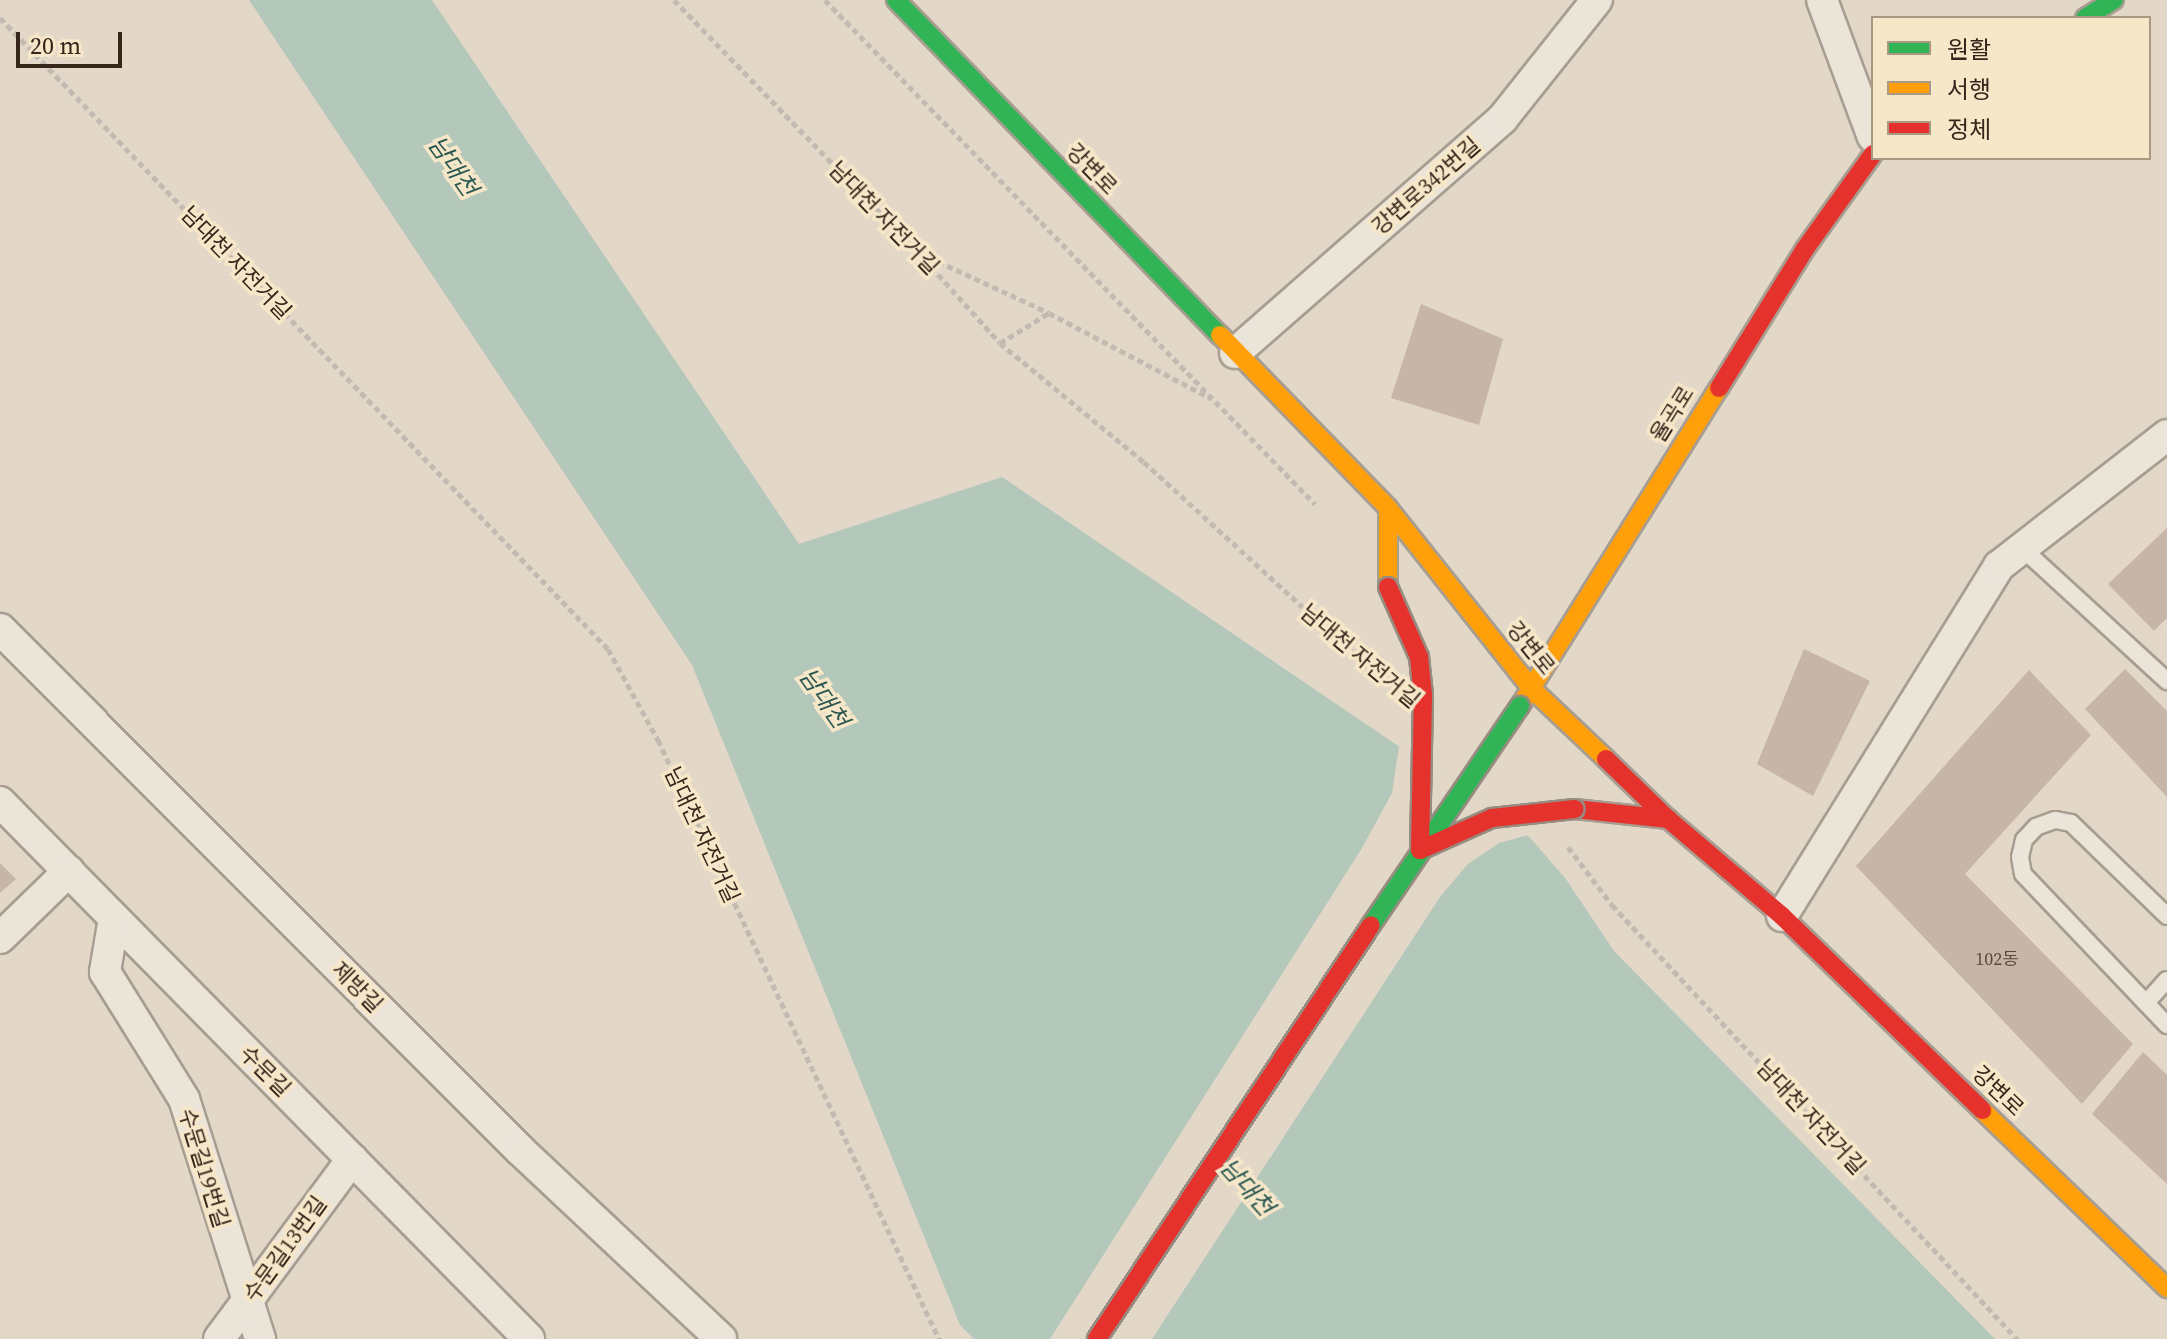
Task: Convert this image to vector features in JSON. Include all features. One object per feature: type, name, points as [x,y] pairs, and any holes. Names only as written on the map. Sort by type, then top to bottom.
[{"type":"street","name":"강변로342번길","points":[[1235,353],[1503,118],[1597,0]]},
{"type":"street","points":[[1822,0],[1871,132]]},
{"type":"street","points":[[2088,16],[2114,0]]},
{"type":"street","name":"강변로","points":[[901,2],[1235,353],[1388,508],[1532,689],[1668,819],[1782,916],[2167,1288]]},
{"type":"street","name":"율곡로","points":[[1097,1339],[1420,850],[1532,689],[1797,262],[1871,157]]},
{"type":"street","points":[[1782,916],[1999,566],[2167,435]]},
{"type":"street","points":[[1388,508],[1388,587],[1419,657],[1423,695],[1420,850],[1492,818],[1575,809],[1668,819]]},
{"type":"street","name":"제방길","points":[[0,629],[520,1150],[721,1339]]},
{"type":"street","name":"수문길","points":[[0,802],[529,1339]]},
{"type":"street","points":[[0,938],[69,871]]},
{"type":"street","name":"수문길19번길","points":[[114,918],[105,972],[184,1099],[260,1339]]},
{"type":"street","name":"수문길13번길","points":[[219,1339],[352,1159]]},
{"type":"lane","points":[[2022,548],[2167,681]]},
{"type":"lane","points":[[2167,916],[2071,823],[2055,820],[2036,827],[2024,840],[2020,857],[2023,874],[2167,1025]]},
{"type":"lane","points":[[2146,1003],[2167,980]]},
{"type":"path","name":"남대천 자전거길","points":[[674,0],[918,252],[1000,343],[1144,462],[1387,683]]},
{"type":"path","points":[[825,0],[1315,504]]},
{"type":"path","name":"남대천 자전거길","points":[[0,18],[608,649],[658,740],[939,1339]]},
{"type":"path","points":[[918,252],[1049,313],[1216,402]]},
{"type":"path","points":[[1000,343],[1049,313]]},
{"type":"path","name":"남대천 자전거길","points":[[1565,843],[1612,905],[2017,1339]]},
{"type":"water","name":"남대천","points":[[249,0],[432,0],[799,544],[1002,477],[1525,832],[1565,878],[1614,951],[1995,1339],[974,1339],[960,1325],[692,665]]},
{"type":"pier","points":[[1400,740],[1533,834],[1499,843],[1468,864],[1440,897],[1152,1339],[1050,1339],[1362,848],[1392,793]]},
{"type":"building","points":[[1421,304],[1503,339],[1479,425],[1391,398]]},
{"type":"building","points":[[2167,528],[2167,618],[2154,631],[2108,584]]},
{"type":"building","points":[[1804,649],[1870,681],[1813,796],[1757,764]]},
{"type":"building","points":[[2125,669],[2167,711],[2167,797],[2085,709]]},
{"type":"building","points":[[2029,670],[2091,735],[1965,874],[2133,1044],[2082,1104],[1856,866]]},
{"type":"building","points":[[0,863],[16,879],[0,893]]},
{"type":"building","points":[[2143,1052],[2167,1075],[2167,1184],[2092,1114]]},
{"type":"traffic: fast","points":[[896,0],[1220,335]]},
{"type":"traffic: fast","points":[[2088,16],[2114,0]]},
{"type":"traffic: fast","points":[[1371,925],[1520,706]]},
{"type":"traffic: slow","points":[[1220,335],[1388,508],[1532,689],[1606,759]]},
{"type":"traffic: slow","points":[[1520,706],[1719,388]]},
{"type":"traffic: slow","points":[[1388,508],[1388,587]]},
{"type":"traffic: slow","points":[[1982,1110],[2167,1288]]},
{"type":"traffic: jam","points":[[1719,388],[1805,249],[1871,157]]},
{"type":"traffic: jam","points":[[1388,587],[1419,657],[1423,695],[1420,850],[1492,818],[1575,809]]},
{"type":"traffic: jam","points":[[1606,759],[1668,819],[1782,916],[1982,1110]]},
{"type":"traffic: jam","points":[[1575,809],[1668,819]]},
{"type":"traffic: jam","points":[[1097,1339],[1371,925]]}]
